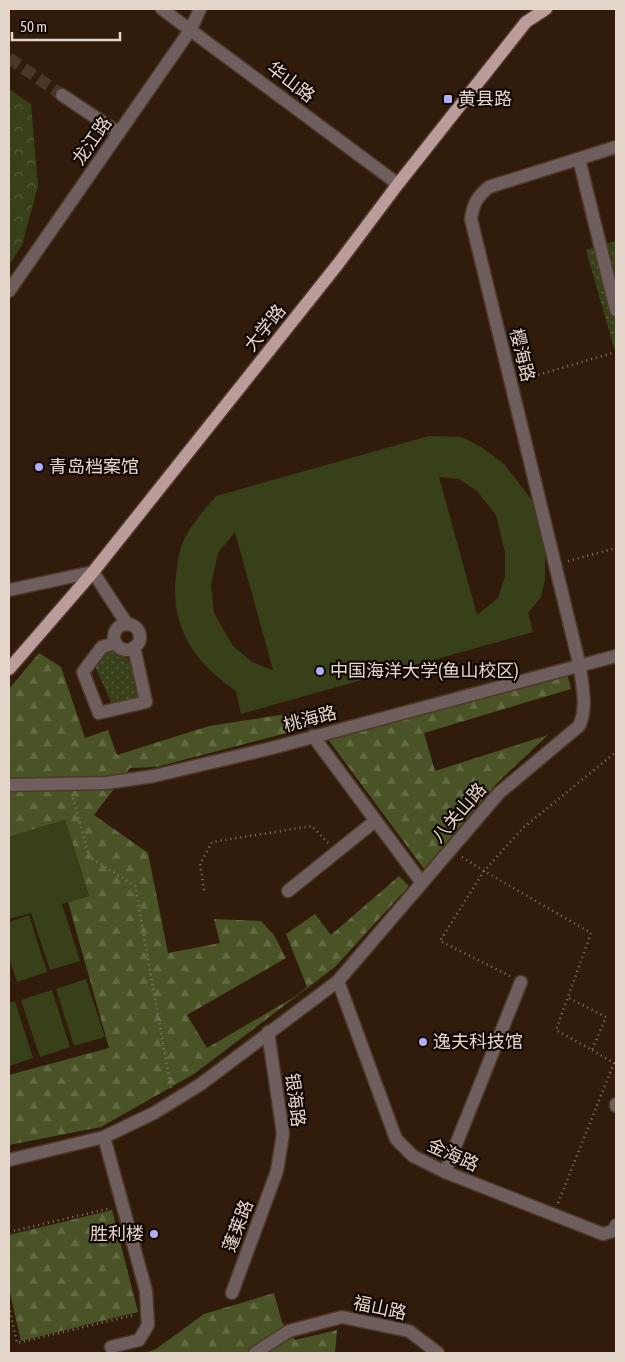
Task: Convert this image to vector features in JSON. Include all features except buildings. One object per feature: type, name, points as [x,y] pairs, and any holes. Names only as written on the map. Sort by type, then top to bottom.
[{"type":"main road","name":"大学路","points":[[9,669],[93,572],[338,264],[398,184],[526,22],[546,9]]},
{"type":"street","name":"华山路","points":[[162,9],[398,184]]},
{"type":"street","name":"龙江路","points":[[9,291],[191,29],[200,9]]},
{"type":"street","points":[[62,95],[119,134]]},
{"type":"street","name":"樱海路","points":[[580,667],[470,219],[472,207],[479,195],[489,187],[616,147]]},
{"type":"street","points":[[579,159],[616,310]]},
{"type":"street","points":[[9,590],[93,572],[126,624]]},
{"type":"street","points":[[122,624],[126,624],[134,626],[139,632],[139,641],[134,647],[126,650],[115,643],[114,638],[116,630],[122,624]]},
{"type":"street","points":[[115,643],[102,647],[84,672],[99,713],[146,702],[134,647]]},
{"type":"street","name":"桃海路","points":[[9,785],[106,783],[154,776],[580,667],[616,656]]},
{"type":"street","name":"八关山路","points":[[9,1160],[104,1137],[154,1113],[200,1084],[338,980],[499,793],[579,726],[584,716],[580,667]]},
{"type":"street","points":[[313,736],[422,883]]},
{"type":"street","points":[[288,891],[375,821]]},
{"type":"street","name":"金海路","points":[[338,980],[396,1139],[413,1156],[445,1172],[603,1234],[612,1231],[616,1225]]},
{"type":"street","points":[[445,1172],[521,982]]},
{"type":"street","name":"银海路","points":[[268,1032],[283,1134],[277,1171]]},
{"type":"street","points":[[104,1137],[146,1291],[148,1325],[139,1340],[111,1347]]},
{"type":"street","name":"蓬莱路","points":[[232,1293],[277,1171]]},
{"type":"street","name":"福山路","points":[[256,1353],[289,1331],[342,1317],[409,1330],[438,1353]]},
{"type":"path","points":[[511,383],[616,352]]},
{"type":"path","points":[[555,565],[616,548]]},
{"type":"path","points":[[521,982],[440,941],[484,872],[523,828],[616,752]]},
{"type":"path","points":[[70,784],[88,857],[136,886],[173,1101]]},
{"type":"path","points":[[204,890],[200,864],[212,842],[312,826],[327,844],[334,838]]},
{"type":"path","points":[[451,849],[484,872],[591,933],[556,1030],[614,1063]]},
{"type":"path","points":[[567,997],[606,1017],[592,1050]]},
{"type":"path","points":[[554,1215],[616,1059]]},
{"type":"path","points":[[9,1232],[122,1205]]},
{"type":"path","points":[[9,1306],[17,1343],[147,1312]]},
{"type":"green space","points":[[9,89],[31,104],[38,186],[22,245],[9,265]]},
{"type":"green space","points":[[616,241],[616,355],[586,250]]},
{"type":"green space","points":[[429,436],[462,437],[481,447],[504,464],[532,500],[545,554],[545,579],[541,597],[528,613],[533,632],[241,714],[236,691],[207,667],[196,654],[180,624],[176,607],[175,589],[180,550],[191,528],[216,496]],"holes":[[[439,477],[459,479],[477,491],[496,515],[505,552],[505,576],[498,598],[477,615]],[[235,532],[273,670],[252,662],[233,646],[214,613],[211,585],[218,553]]]},
{"type":"green space","points":[[109,649],[130,660],[139,697],[112,704],[94,665]]},
{"type":"green space","points":[[39,653],[61,667],[85,738],[108,730],[117,755],[209,726],[306,711],[310,727],[156,767],[130,768],[94,815],[148,853],[168,953],[220,943],[214,919],[261,921],[274,935],[286,958],[187,1015],[207,1048],[296,996],[307,987],[286,934],[315,914],[331,935],[399,876],[409,886],[335,967],[194,1074],[101,1127],[9,1145],[9,1075],[109,1048],[68,902],[89,896],[65,820],[9,837],[9,689]]},
{"type":"green space","points":[[567,673],[571,689],[424,733],[435,771],[548,735],[498,782],[424,869],[327,738]]},
{"type":"green space","points":[[65,820],[89,896],[62,904],[80,961],[50,970],[31,913],[9,919],[9,837]]},
{"type":"green space","points":[[29,915],[47,972],[17,982],[9,957],[9,922]]},
{"type":"green space","points":[[86,979],[105,1037],[74,1046],[56,989]]},
{"type":"green space","points":[[52,990],[70,1047],[40,1057],[21,1000]]},
{"type":"green space","points":[[15,1001],[33,1058],[9,1066],[9,1003]]},
{"type":"green space","points":[[112,1210],[138,1312],[21,1341],[9,1289],[9,1235]]},
{"type":"green space","points":[[274,1293],[282,1322],[295,1340],[337,1330],[335,1353],[145,1353],[156,1349],[204,1314]]},
{"type":"tunnel","points":[[9,58],[62,95]]},
{"type":"place","name":"黄县路","points":[[448,99]]},
{"type":"place","name":"青岛档案馆","points":[[39,467]]},
{"type":"place","name":"中国海洋大学(鱼山校区)","points":[[320,671]]},
{"type":"place","name":"逸夫科技馆","points":[[423,1042]]},
{"type":"place","name":"胜利楼","points":[[154,1234]]}]
